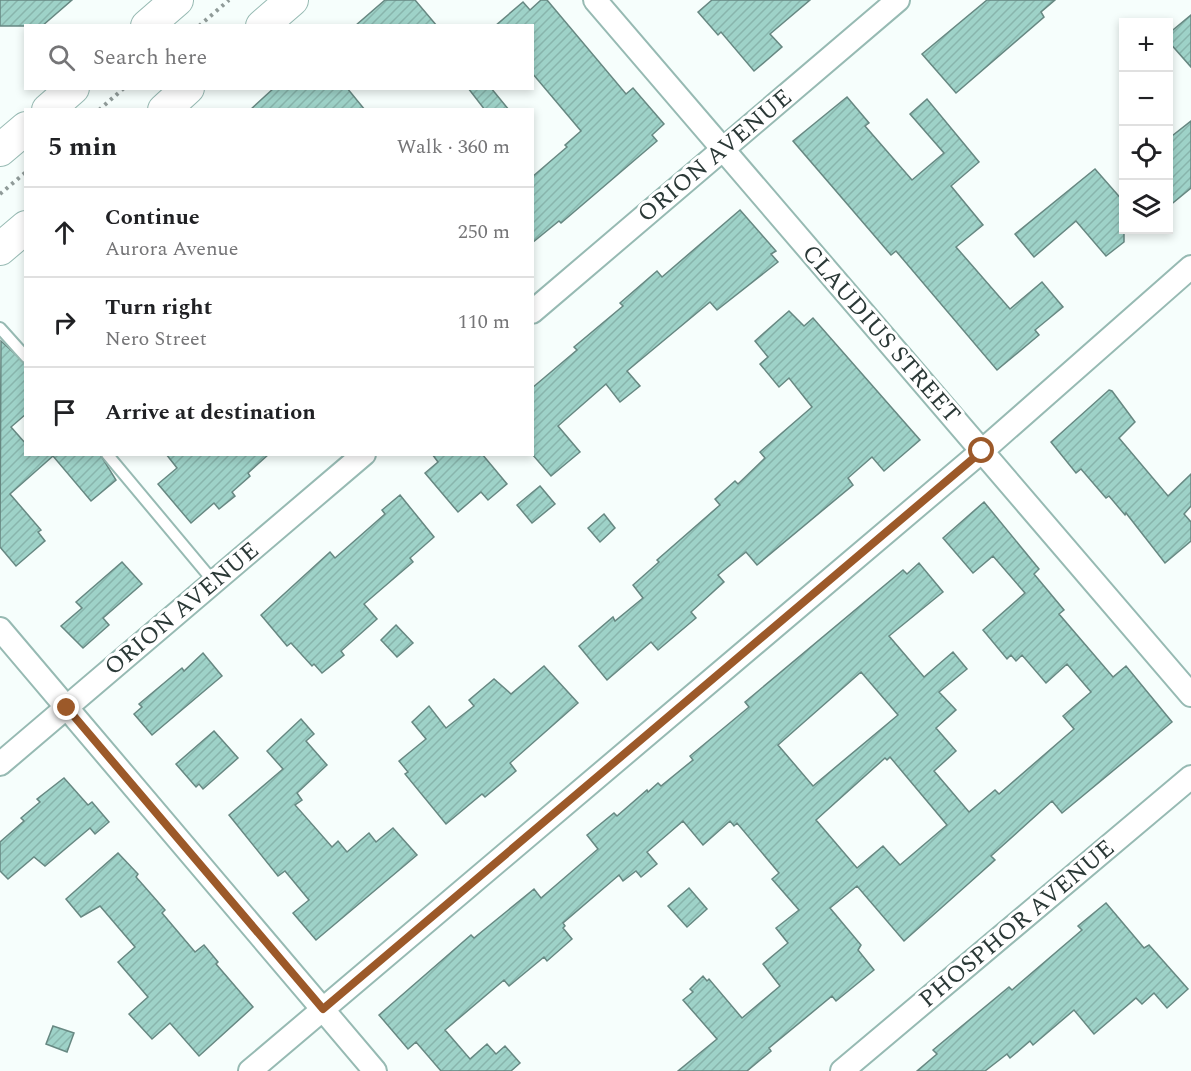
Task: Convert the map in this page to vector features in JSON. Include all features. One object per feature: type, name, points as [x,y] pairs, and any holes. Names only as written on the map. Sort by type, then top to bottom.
[{"type":"main road","points":[[149,24],[177,0]]},
{"type":"main road","points":[[264,24],[292,0]]},
{"type":"main road","points":[[50,108],[71,90]]},
{"type":"main road","points":[[166,108],[186,90]]},
{"type":"main road","points":[[0,150],[24,131]]},
{"type":"main road","points":[[0,249],[24,229]]},
{"type":"street","name":"CLAUDIUS STREET","points":[[595,0],[1191,694]]},
{"type":"street","name":"ORION AVENUE","points":[[534,310],[898,0]]},
{"type":"street","points":[[250,1071],[982,451],[1191,267]]},
{"type":"street","name":"ORION AVENUE","points":[[0,764],[362,456]]},
{"type":"street","points":[[0,629],[375,1071]]},
{"type":"street","name":"PHOSPHOR AVENUE","points":[[842,1071],[1191,777]]},
{"type":"lane","points":[[0,328],[24,355]]},
{"type":"lane","points":[[109,456],[214,582]]},
{"type":"path","points":[[200,24],[229,0]]},
{"type":"path","points":[[101,108],[122,90]]},
{"type":"path","points":[[0,194],[24,174]]},
{"type":"building","points":[[0,0],[72,0],[44,24],[0,26]]},
{"type":"building","points":[[385,0],[415,0],[435,24],[357,24]]},
{"type":"building","points":[[541,0],[547,0],[626,94],[633,88],[664,124],[652,135],[657,141],[561,223],[559,221],[534,241],[534,175],[567,147],[565,145],[581,131],[534,75],[534,24],[497,24],[523,2],[530,10]]},
{"type":"building","points":[[712,0],[810,0],[770,34],[782,47],[754,71],[721,32],[718,35],[698,12]]},
{"type":"building","points":[[987,0],[1055,0],[1041,12],[1044,17],[956,93],[922,54]]},
{"type":"building","points":[[1191,15],[1191,67],[1173,47],[1173,30]]},
{"type":"building","points":[[272,90],[349,90],[363,108],[252,108]]},
{"type":"building","points":[[470,90],[493,90],[507,108],[483,108]]},
{"type":"building","points":[[847,97],[869,123],[865,126],[912,180],[944,153],[910,114],[927,99],[979,162],[951,186],[983,225],[956,247],[1010,309],[1042,282],[1063,307],[1035,330],[1039,335],[997,370],[896,251],[891,255],[793,141]]},
{"type":"building","points":[[1191,121],[1191,188],[1173,203],[1173,180],[1173,135]]},
{"type":"building","points":[[1095,169],[1119,196],[1119,234],[1124,234],[1124,242],[1106,256],[1076,221],[1034,257],[1015,234]]},
{"type":"building","points":[[740,210],[776,251],[771,254],[778,262],[717,310],[710,302],[627,371],[640,386],[620,402],[606,384],[558,426],[580,452],[551,476],[534,456],[534,386],[577,350],[574,347],[623,306],[620,303],[657,271],[662,277]]},
{"type":"building","points":[[789,311],[804,326],[813,318],[920,440],[884,471],[872,457],[848,478],[853,485],[757,565],[746,552],[718,575],[724,582],[691,612],[696,618],[658,650],[651,642],[607,680],[579,646],[613,617],[615,621],[643,598],[633,585],[659,562],[657,560],[720,505],[715,499],[735,481],[738,484],[765,458],[760,452],[812,407],[789,378],[779,387],[760,364],[768,357],[755,341]]},
{"type":"building","points":[[1,341],[24,362],[24,416],[11,427],[24,442],[24,456],[53,456],[10,494],[41,530],[38,532],[45,541],[16,566],[0,547]]},
{"type":"building","points":[[1109,390],[1135,422],[1119,438],[1168,496],[1191,474],[1191,506],[1184,514],[1191,522],[1191,541],[1165,563],[1126,513],[1125,515],[1109,496],[1106,498],[1081,469],[1076,473],[1051,442]]},
{"type":"building","points":[[53,456],[101,456],[116,480],[91,501]]},
{"type":"building","points":[[168,456],[267,456],[248,473],[250,476],[232,492],[235,496],[219,509],[214,503],[191,523],[158,484],[177,468]]},
{"type":"building","points":[[434,456],[484,456],[507,484],[488,500],[481,492],[458,512],[425,473],[438,462]]},
{"type":"building","points":[[540,486],[555,504],[532,523],[517,505]]},
{"type":"building","points":[[400,495],[434,537],[410,558],[413,562],[364,604],[377,619],[341,651],[344,655],[322,673],[314,664],[312,666],[291,643],[287,646],[261,615],[330,552],[335,558],[385,514],[382,510]]},
{"type":"building","points":[[984,502],[1039,569],[1034,574],[1064,610],[1059,614],[1113,677],[1126,666],[1172,722],[1062,813],[1052,801],[991,856],[995,860],[904,941],[857,886],[830,908],[861,945],[858,950],[874,970],[836,1001],[832,996],[769,1048],[771,1051],[747,1071],[678,1071],[717,1039],[683,1000],[693,992],[690,989],[703,976],[707,981],[709,979],[742,1018],[780,986],[763,964],[788,943],[776,928],[799,910],[772,879],[779,873],[737,823],[734,826],[730,821],[703,845],[683,821],[647,852],[657,864],[641,877],[636,871],[623,881],[619,875],[563,923],[565,926],[563,928],[572,939],[547,961],[544,957],[509,986],[504,980],[445,1030],[470,1059],[487,1044],[496,1054],[505,1046],[520,1063],[511,1071],[441,1071],[416,1042],[408,1049],[379,1015],[471,935],[474,938],[534,889],[541,898],[598,849],[587,835],[614,813],[617,816],[647,790],[648,792],[658,783],[661,786],[693,760],[690,756],[749,707],[745,702],[903,570],[907,574],[919,563],[943,592],[889,636],[924,677],[953,652],[967,669],[939,692],[956,710],[936,728],[956,751],[934,771],[969,812],[995,790],[999,794],[1074,729],[1063,716],[1091,692],[1067,664],[1046,683],[1022,655],[1016,661],[1011,655],[1007,659],[983,630],[1025,593],[993,556],[973,573],[943,538]],"holes":[[[861,672],[898,715],[813,786],[778,745]],[[890,757],[947,825],[900,865],[883,846],[857,868],[816,820],[885,758],[887,760]]]},
{"type":"building","points":[[604,514],[615,528],[600,542],[588,528]]},
{"type":"building","points":[[122,562],[142,584],[103,618],[109,625],[83,648],[61,626],[82,608],[76,602]]},
{"type":"building","points":[[396,625],[413,643],[397,657],[381,640]]},
{"type":"building","points":[[203,653],[222,676],[152,735],[134,714],[142,707],[139,704],[182,668],[184,671]]},
{"type":"building","points":[[544,666],[578,703],[510,763],[516,771],[485,797],[482,794],[446,824],[405,774],[408,772],[399,761],[426,739],[412,722],[429,706],[446,728],[474,706],[469,700],[494,679],[511,694]]},
{"type":"building","points":[[301,719],[314,734],[306,741],[327,765],[297,793],[302,800],[295,805],[332,847],[338,841],[347,852],[369,833],[376,842],[393,828],[417,855],[316,940],[293,913],[309,900],[285,871],[278,876],[229,815],[283,769],[267,751]]},
{"type":"building","points":[[214,731],[238,758],[203,789],[199,784],[196,787],[176,764]]},
{"type":"building","points":[[64,778],[88,805],[92,802],[109,822],[95,834],[90,828],[45,866],[34,857],[8,879],[0,871],[0,842],[24,821],[21,818],[40,802],[37,799]]},
{"type":"building","points":[[118,853],[138,874],[136,877],[165,910],[162,913],[195,952],[204,945],[218,962],[216,964],[253,1007],[199,1056],[170,1023],[152,1039],[129,1014],[148,997],[118,962],[135,947],[100,906],[81,917],[66,899]]},
{"type":"building","points":[[689,888],[707,909],[687,927],[668,906]]},
{"type":"building","points":[[1106,903],[1144,948],[1149,945],[1188,989],[1167,1008],[1154,993],[1142,1004],[1136,998],[1094,1034],[1074,1010],[1033,1045],[1030,1041],[1010,1058],[1007,1054],[985,1071],[917,1071],[937,1054],[933,1050],[1009,987],[1012,990],[1082,930],[1078,926]]},
{"type":"building","points":[[53,1026],[74,1033],[67,1052],[46,1044]]},
{"type":"route","points":[[67,708],[323,1009],[982,451]]}]
